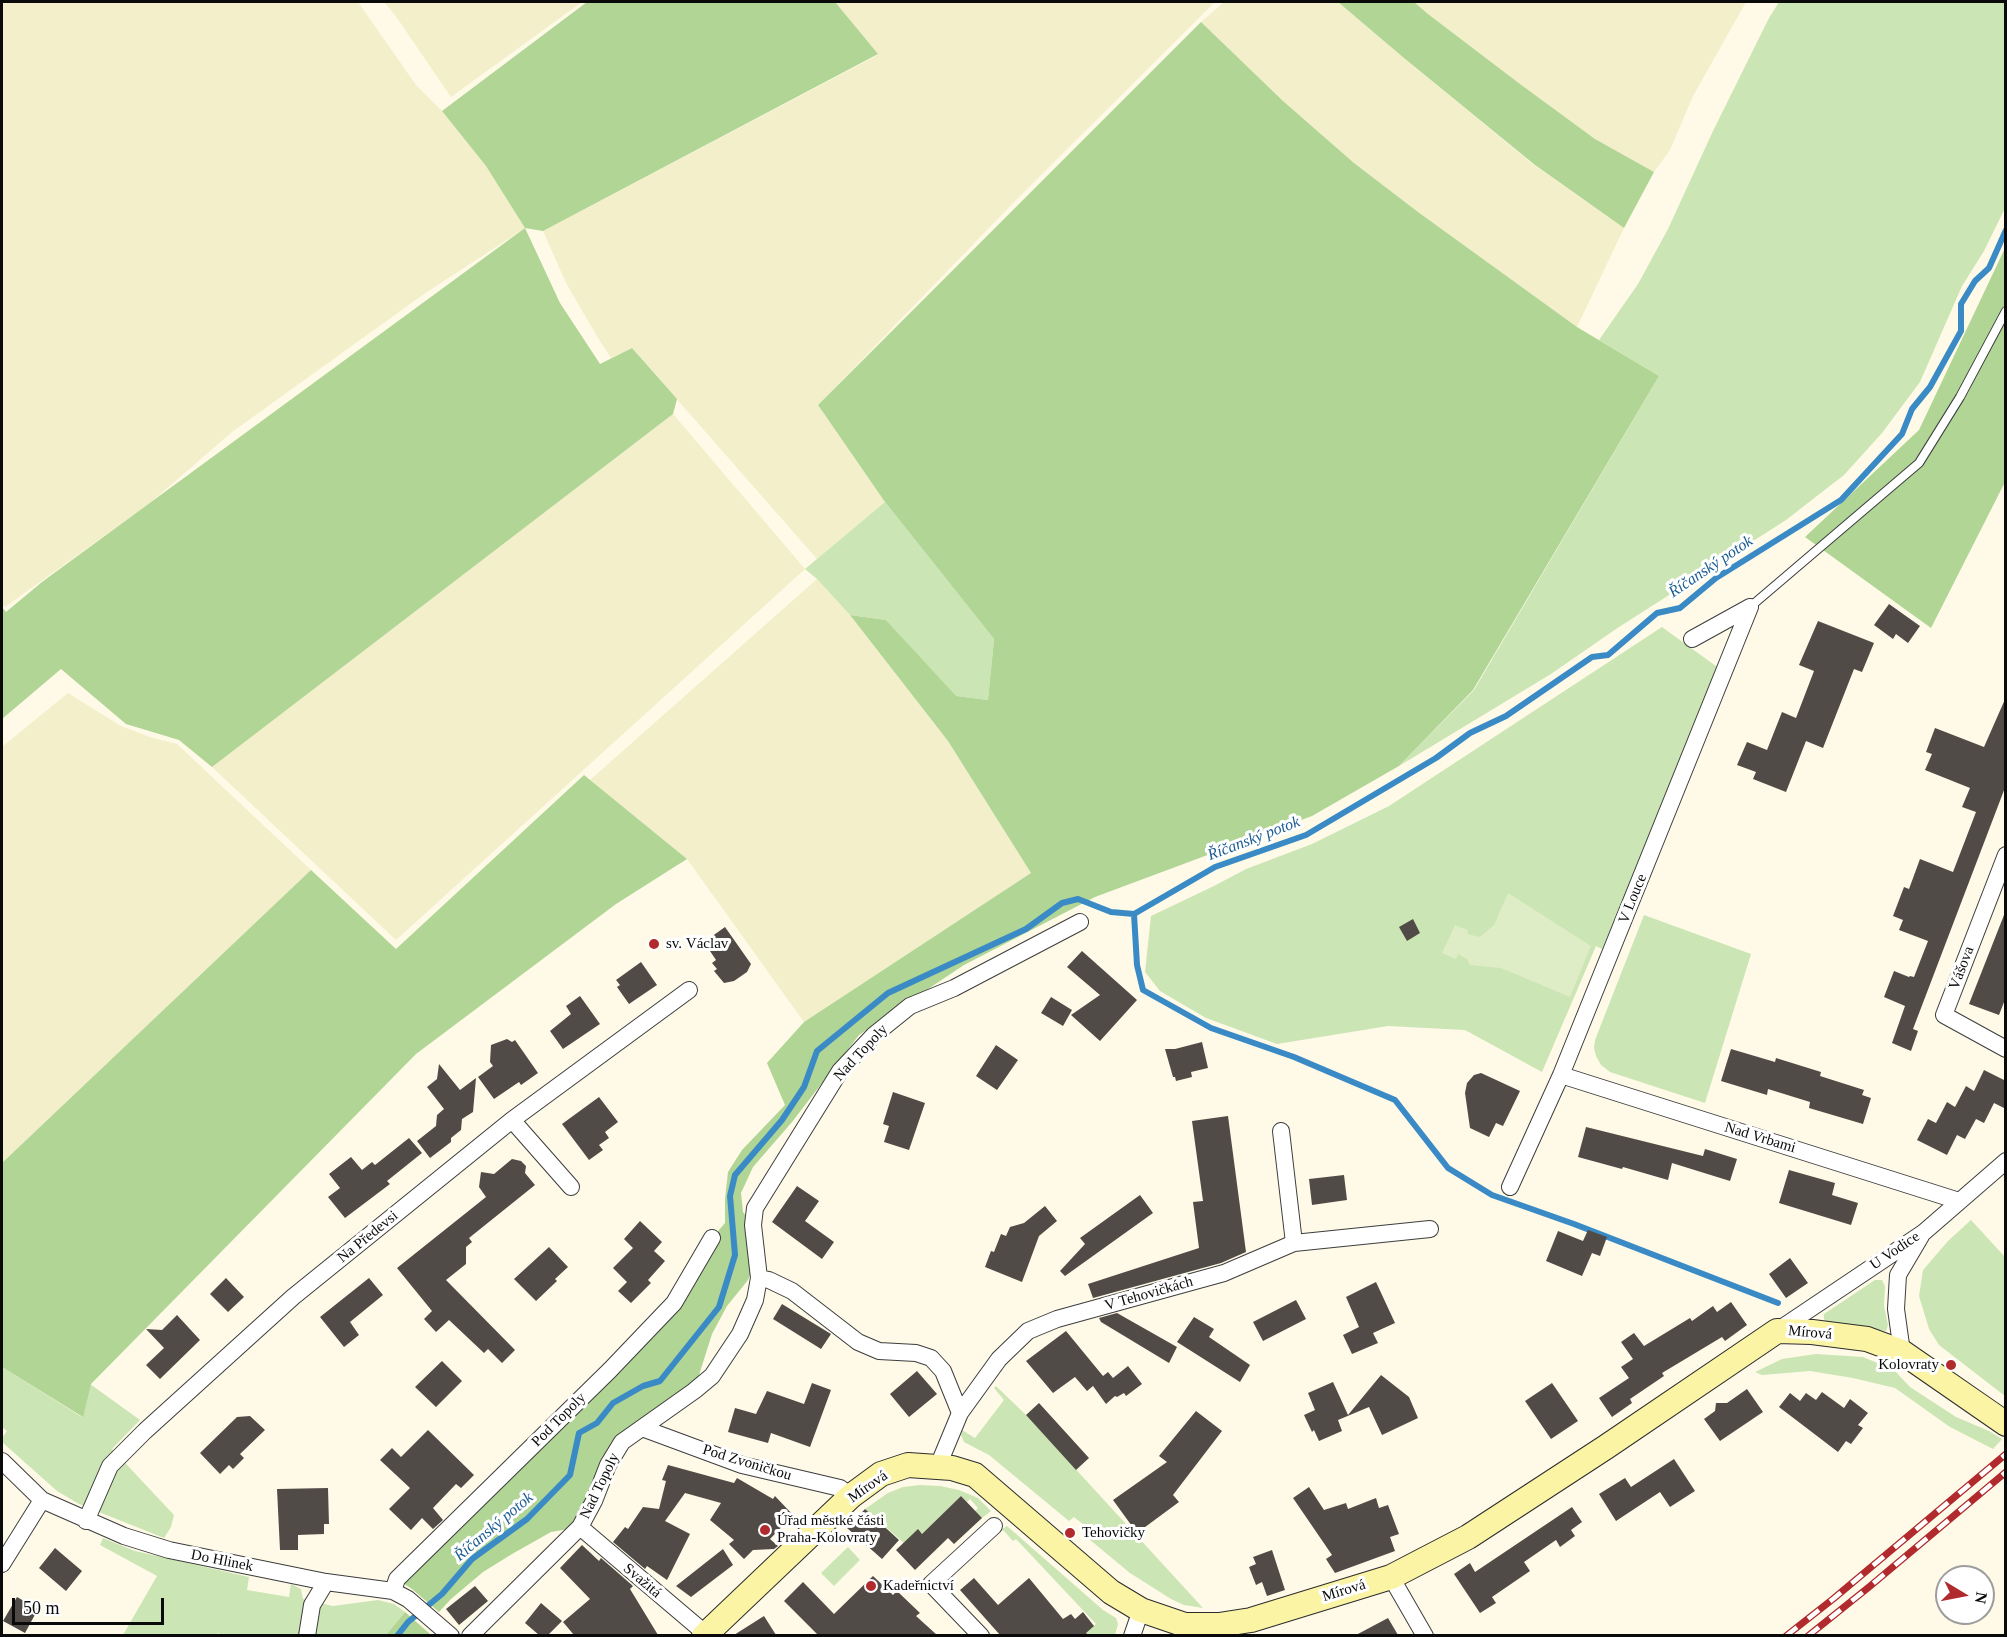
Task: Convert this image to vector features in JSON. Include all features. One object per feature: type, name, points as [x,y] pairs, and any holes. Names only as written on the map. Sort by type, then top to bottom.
[{"type":"street","points":[[1692,639],[1750,607]]},
{"type":"street","name":"V Louce","points":[[1510,1187],[1561,1075],[1750,607]]},
{"type":"street","name":"Vášova","points":[[2006,855],[1944,1015],[2006,1049]]},
{"type":"street","name":"Nad Topoly","points":[[470,1635],[580,1527],[594,1501],[608,1465],[622,1442],[712,1376],[740,1334],[755,1300],[759,1278],[753,1225],[755,1208],[840,1071],[874,1035],[910,1006],[954,988],[1084,918]]},
{"type":"street","name":"Na Předevsi","points":[[86,1521],[110,1466],[145,1431],[293,1298],[512,1120],[689,990]]},
{"type":"street","name":"Nad Vrbami","points":[[1561,1075],[1959,1201]]},
{"type":"street","points":[[512,1120],[571,1188]]},
{"type":"street","points":[[1281,1131],[1294,1243]]},
{"type":"street","name":"U Vodice","points":[[1778,1331],[1923,1233],[2006,1161]]},
{"type":"street","name":"V Tehovičkách","points":[[938,1466],[960,1413],[999,1359],[1028,1331],[1057,1319],[1224,1273],[1294,1243],[1430,1229]]},
{"type":"street","points":[[1902,1352],[1896,1309],[1898,1275],[1923,1233]]},
{"type":"street","name":"Pod Topoly","points":[[400,1595],[397,1579],[610,1370],[674,1303],[712,1238]]},
{"type":"street","points":[[759,1278],[769,1280],[792,1291],[858,1342],[879,1351],[916,1353],[931,1358],[943,1371],[960,1413]]},
{"type":"street","name":"Mírová","points":[[705,1635],[851,1496],[881,1474],[908,1465],[952,1468],[975,1475],[1111,1592],[1141,1610],[1185,1625],[1220,1625],[1251,1620],[1390,1577],[1468,1537],[1778,1331],[1812,1332],[1867,1340],[1902,1352],[2006,1424]]},
{"type":"street","name":"Pod Zvoničkou","points":[[642,1428],[742,1465],[840,1488],[851,1496]]},
{"type":"street","name":"Do Hlinek","points":[[2,1461],[42,1500],[124,1536],[169,1550],[400,1595]]},
{"type":"street","points":[[2,1563],[42,1500]]},
{"type":"street","points":[[981,1635],[931,1584],[994,1526]]},
{"type":"street","name":"Svažitá","points":[[580,1527],[705,1635]]},
{"type":"street","points":[[1390,1577],[1425,1635]]},
{"type":"street","points":[[307,1635],[312,1605],[326,1582]]},
{"type":"street","points":[[400,1595],[445,1630]]},
{"type":"street","points":[[1132,1635],[1141,1610]]},
{"type":"lane","points":[[1750,607],[1919,463],[1960,397],[2006,311]]},
{"type":"shaded area","points":[[2,2],[358,2],[416,85],[442,111],[486,166],[525,228],[424,294],[232,432],[150,503],[5,607],[2,604]]},
{"type":"shaded area","points":[[384,2],[582,2],[451,97]]},
{"type":"shaded area","points":[[834,2],[1215,2],[1015,201],[818,405],[885,502],[817,559],[632,348],[611,358],[566,283],[543,231],[878,55]]},
{"type":"shaded area","points":[[1224,2],[1338,2],[1534,165],[1624,228],[1577,327],[1354,163],[1283,101],[1201,22]]},
{"type":"shaded area","points":[[1414,2],[1746,2],[1693,96],[1670,150],[1654,172],[1595,139]]},
{"type":"shaded area","points":[[673,414],[805,569],[396,940],[212,767]]},
{"type":"shaded area","points":[[817,579],[850,615],[948,741],[1031,873],[804,1022],[687,859],[590,780]]},
{"type":"shaded area","points":[[68,693],[121,726],[177,744],[311,870],[2,1163],[2,747]]},
{"type":"green space","points":[[587,2],[835,2],[878,54],[543,231],[525,228],[486,166],[442,111]]},
{"type":"green space","points":[[1338,2],[1414,2],[1595,139],[1654,172],[1624,228],[1535,165]]},
{"type":"green space","points":[[1779,2],[2005,2],[2005,208],[1984,251],[1962,286],[1920,382],[1882,433],[1844,475],[1786,520],[1616,629],[1551,674],[1399,766],[1474,690],[1659,376],[1599,340],[1638,284],[1668,229],[1713,131]]},
{"type":"green space","points":[[1201,22],[1283,101],[1354,163],[1577,327],[1659,376],[1473,690],[1399,766],[1312,816],[1095,897],[964,965],[859,1035],[792,1122],[753,1167],[741,1193],[743,1212],[753,1225],[758,1256],[748,1280],[727,1306],[712,1334],[694,1391],[622,1442],[580,1527],[551,1532],[512,1554],[483,1572],[439,1612],[397,1579],[674,1303],[712,1238],[725,1223],[728,1172],[742,1150],[785,1105],[767,1063],[804,1022],[1031,873],[948,741],[850,615],[886,620],[956,696],[988,700],[994,639],[885,502],[818,405]]},
{"type":"green space","points":[[525,228],[560,303],[600,364],[632,348],[677,399],[673,414],[212,767],[179,740],[126,724],[61,669],[2,719],[2,607],[6,612],[42,582]]},
{"type":"green space","points":[[2005,248],[2005,482],[1931,628],[1805,537],[1919,430]]},
{"type":"green space","points":[[885,502],[994,639],[988,700],[955,696],[886,620],[850,615],[805,569]]},
{"type":"green space","points":[[1662,627],[1720,669],[1602,949],[1596,946],[1542,1072],[1465,1030],[1388,1026],[1277,1044],[1206,1018],[1160,991],[1145,972],[1151,916],[1246,869],[1312,844],[1389,806]]},
{"type":"green space","points":[[584,775],[687,859],[616,904],[416,1054],[91,1384],[83,1417],[2,1367],[2,1163],[311,870],[396,949]]},
{"type":"green space","points":[[1508,893],[1591,946],[1570,997],[1501,968],[1470,965],[1467,959],[1458,954],[1456,959],[1442,953],[1455,925],[1468,930],[1467,934],[1480,937],[1494,925]]},
{"type":"green space","points":[[1644,915],[1751,954],[1705,1103],[1610,1072],[1601,1065],[1596,1056],[1595,1040]]},
{"type":"green space","points":[[1971,1220],[2005,1257],[2005,1396],[1939,1345],[1929,1329],[1919,1296],[1923,1270],[1948,1241]]},
{"type":"green space","points":[[1875,1280],[1882,1280],[1885,1286],[1884,1306],[1888,1325],[1886,1331],[1826,1322],[1824,1314]]},
{"type":"green space","points":[[1816,1354],[1863,1357],[1894,1370],[1910,1387],[1956,1417],[2002,1439],[1993,1449],[1950,1427],[1895,1388],[1810,1371],[1762,1375],[1755,1372],[1782,1359]]},
{"type":"green space","points":[[2,1367],[82,1417],[90,1384],[140,1420],[112,1449],[174,1515],[171,1527],[164,1538],[79,1504],[57,1491],[2,1442],[7,1431],[2,1427]]},
{"type":"green space","points":[[996,1386],[1026,1415],[1203,1608],[1184,1605],[1171,1599],[1130,1573],[1084,1535],[1089,1529],[1074,1517],[1069,1521],[989,1455],[964,1442],[961,1435],[962,1430],[975,1438],[1004,1400],[994,1388]]},
{"type":"green space","points":[[920,1485],[959,1490],[978,1498],[991,1511],[982,1518],[975,1511],[978,1508],[970,1499],[967,1502],[961,1496],[922,1534],[917,1530],[904,1543],[865,1509],[888,1493],[903,1487]]},
{"type":"green space","points":[[1007,1526],[1103,1610],[1116,1618],[1118,1624],[1115,1635],[1082,1635],[1096,1624],[1016,1539],[1013,1541],[1002,1529]]},
{"type":"green space","points":[[103,1538],[135,1551],[249,1577],[247,1590],[289,1597],[291,1584],[301,1589],[303,1599],[333,1606],[378,1600],[394,1604],[405,1612],[386,1635],[223,1636],[218,1633],[216,1636],[123,1635],[157,1576],[100,1545]]},
{"type":"green space","points":[[848,1547],[860,1560],[834,1586],[821,1573]]},
{"type":"green space","points":[[405,1612],[429,1633],[431,1635],[386,1635]]},
{"type":"building","points":[[1889,604],[1920,626],[1908,643],[1896,634],[1893,639],[1874,625]]},
{"type":"building","points":[[1818,621],[1874,643],[1862,672],[1854,669],[1823,748],[1806,741],[1786,792],[1753,779],[1756,772],[1737,765],[1747,742],[1767,750],[1782,712],[1796,718],[1814,671],[1799,665]]},
{"type":"building","points":[[2006,697],[2006,785],[1913,1029],[1918,1031],[1911,1051],[1892,1043],[1905,1006],[1884,997],[1894,971],[1914,977],[1928,941],[1899,930],[1903,920],[1893,916],[1904,887],[1909,889],[1920,859],[1953,872],[1976,812],[1962,807],[1970,788],[1925,770],[1932,754],[1926,752],[1935,728],[1984,747]]},
{"type":"building","points":[[2004,915],[2006,915],[2006,997],[1999,1015],[1969,1004]]},
{"type":"building","points":[[1413,919],[1420,933],[1407,941],[1399,927]]},
{"type":"building","points":[[725,927],[751,964],[747,972],[734,981],[724,983],[714,971],[717,969],[712,963],[716,960],[704,942]]},
{"type":"building","points":[[1082,951],[1137,1000],[1100,1041],[1071,1015],[1100,995],[1067,967]]},
{"type":"building","points":[[641,962],[657,985],[629,1004],[617,987],[620,985],[616,980]]},
{"type":"building","points":[[580,996],[600,1024],[563,1049],[550,1031],[571,1014],[566,1006]]},
{"type":"building","points":[[1051,997],[1072,1010],[1063,1026],[1041,1013]]},
{"type":"building","points":[[507,1039],[512,1042],[515,1040],[538,1073],[521,1085],[519,1082],[494,1099],[478,1077],[493,1066],[490,1062],[491,1045]]},
{"type":"building","points":[[1202,1042],[1208,1068],[1191,1072],[1192,1077],[1176,1081],[1165,1049],[1175,1049]]},
{"type":"building","points":[[996,1045],[1018,1060],[997,1090],[976,1076]]},
{"type":"building","points":[[1731,1049],[1775,1062],[1776,1058],[1821,1072],[1820,1076],[1864,1090],[1862,1095],[1871,1098],[1863,1124],[1809,1108],[1810,1102],[1768,1089],[1767,1095],[1721,1081]]},
{"type":"building","points":[[439,1064],[460,1090],[476,1078],[473,1112],[462,1119],[461,1130],[451,1138],[451,1142],[430,1158],[417,1141],[436,1126],[437,1115],[444,1109],[427,1087],[437,1079]]},
{"type":"building","points":[[1984,1070],[2006,1081],[2006,1109],[1994,1103],[1984,1123],[1976,1119],[1965,1139],[1957,1135],[1947,1155],[1917,1140],[1928,1119],[1936,1123],[1947,1102],[1955,1107],[1966,1086],[1974,1091]]},
{"type":"building","points":[[1481,1073],[1520,1091],[1503,1126],[1496,1123],[1489,1137],[1470,1128],[1465,1093],[1467,1083],[1474,1075]]},
{"type":"building","points":[[893,1092],[925,1103],[909,1150],[884,1142],[889,1126],[883,1124]]},
{"type":"building","points":[[599,1097],[618,1122],[605,1132],[609,1138],[599,1145],[603,1150],[589,1160],[562,1124]]},
{"type":"building","points":[[1228,1116],[1246,1252],[1221,1263],[1093,1298],[1088,1284],[1199,1248],[1193,1202],[1203,1201],[1192,1121]]},
{"type":"building","points":[[1586,1127],[1703,1156],[1705,1149],[1737,1159],[1730,1181],[1672,1163],[1668,1180],[1578,1157]]},
{"type":"building","points":[[409,1138],[422,1153],[387,1181],[390,1184],[345,1218],[328,1197],[340,1188],[329,1174],[351,1157],[362,1170],[372,1162],[375,1165]]},
{"type":"building","points":[[512,1159],[521,1161],[526,1166],[525,1173],[535,1185],[469,1238],[472,1242],[466,1247],[466,1264],[446,1280],[515,1350],[502,1363],[488,1349],[484,1353],[449,1320],[436,1332],[424,1319],[432,1311],[397,1268],[486,1197],[479,1187],[481,1172],[494,1174]]},
{"type":"building","points":[[1789,1170],[1835,1183],[1832,1195],[1858,1203],[1851,1225],[1779,1203]]},
{"type":"building","points":[[1344,1175],[1347,1200],[1312,1205],[1309,1179]]},
{"type":"building","points":[[797,1186],[819,1201],[805,1221],[834,1242],[822,1259],[772,1222]]},
{"type":"building","points":[[1140,1195],[1153,1213],[1065,1276],[1060,1271],[1085,1244],[1080,1238]]},
{"type":"building","points":[[1045,1206],[1057,1221],[1039,1236],[1022,1282],[985,1267],[1001,1234],[1006,1236],[1010,1227],[1024,1223]]},
{"type":"building","points":[[640,1221],[662,1242],[654,1251],[665,1261],[648,1280],[651,1283],[631,1303],[618,1291],[627,1282],[613,1268],[633,1248],[624,1239]]},
{"type":"building","points":[[1588,1230],[1607,1237],[1600,1256],[1592,1253],[1582,1276],[1546,1261],[1558,1231],[1583,1241]]},
{"type":"building","points":[[549,1247],[568,1267],[536,1301],[514,1279]]},
{"type":"building","points":[[1790,1258],[1808,1283],[1786,1298],[1769,1274]]},
{"type":"building","points":[[226,1278],[244,1297],[228,1312],[210,1294]]},
{"type":"building","points":[[369,1278],[383,1295],[350,1322],[359,1335],[344,1347],[320,1317]]},
{"type":"building","points":[[1376,1282],[1395,1323],[1373,1333],[1378,1343],[1352,1354],[1343,1335],[1359,1327],[1346,1297]]},
{"type":"building","points":[[1296,1300],[1306,1319],[1263,1341],[1253,1322]]},
{"type":"building","points":[[1731,1302],[1747,1325],[1725,1341],[1722,1337],[1662,1373],[1664,1376],[1630,1399],[1632,1403],[1612,1417],[1599,1398],[1629,1378],[1621,1367],[1633,1359],[1621,1342],[1634,1333],[1644,1346],[1690,1318],[1692,1321],[1713,1306],[1717,1312]]},
{"type":"building","points":[[782,1304],[831,1334],[821,1349],[773,1319]]},
{"type":"building","points":[[1117,1313],[1177,1347],[1169,1363],[1101,1322],[1099,1318]]},
{"type":"building","points":[[177,1315],[200,1340],[160,1379],[146,1365],[164,1348],[146,1329],[162,1330]]},
{"type":"building","points":[[1194,1317],[1214,1329],[1209,1337],[1250,1365],[1240,1382],[1177,1342]]},
{"type":"building","points":[[1066,1331],[1103,1376],[1108,1372],[1113,1378],[1128,1366],[1142,1384],[1126,1396],[1124,1393],[1115,1396],[1106,1404],[1093,1386],[1087,1391],[1075,1377],[1053,1393],[1026,1361]]},
{"type":"building","points":[[442,1361],[462,1381],[436,1407],[415,1387]]},
{"type":"building","points":[[917,1371],[937,1394],[909,1417],[890,1394]]},
{"type":"building","points":[[1381,1375],[1409,1397],[1418,1418],[1382,1435],[1369,1407],[1338,1420],[1342,1431],[1319,1441],[1304,1415],[1315,1410],[1308,1393],[1333,1382],[1348,1415]]},
{"type":"building","points":[[812,1383],[831,1390],[810,1447],[771,1433],[768,1443],[728,1432],[735,1408],[756,1414],[767,1391],[804,1404]]},
{"type":"building","points":[[1552,1383],[1578,1421],[1551,1439],[1525,1401]]},
{"type":"building","points":[[1747,1389],[1763,1412],[1720,1441],[1704,1419],[1715,1411],[1716,1403],[1727,1403]]},
{"type":"building","points":[[1822,1392],[1844,1408],[1850,1399],[1868,1413],[1858,1425],[1863,1428],[1851,1444],[1846,1441],[1838,1452],[1779,1407],[1790,1393],[1800,1401],[1806,1393],[1816,1400]]},
{"type":"building","points":[[1039,1403],[1089,1458],[1076,1470],[1026,1415]]},
{"type":"building","points":[[1196,1411],[1222,1431],[1173,1495],[1179,1502],[1137,1533],[1113,1500],[1167,1462],[1159,1456]]},
{"type":"building","points":[[250,1416],[265,1430],[240,1454],[244,1458],[233,1469],[229,1465],[220,1474],[200,1453],[237,1417]]},
{"type":"building","points":[[428,1430],[474,1475],[461,1488],[456,1484],[433,1508],[443,1520],[433,1529],[422,1518],[411,1530],[389,1509],[410,1488],[380,1460],[392,1448],[401,1457]]},
{"type":"building","points":[[1674,1459],[1695,1491],[1670,1507],[1660,1492],[1616,1521],[1599,1494],[1625,1478],[1631,1487]]},
{"type":"building","points":[[668,1465],[734,1483],[737,1478],[773,1499],[775,1496],[793,1515],[770,1539],[778,1546],[774,1549],[753,1550],[744,1559],[729,1544],[734,1540],[710,1520],[721,1503],[685,1493],[665,1521],[690,1534],[667,1580],[647,1566],[645,1569],[613,1542],[625,1527],[628,1529],[643,1507],[659,1509],[666,1481],[662,1480]]},
{"type":"building","points":[[1309,1487],[1324,1510],[1346,1503],[1348,1509],[1376,1498],[1379,1508],[1388,1505],[1399,1534],[1390,1537],[1395,1551],[1335,1573],[1326,1559],[1332,1555],[1293,1498]]},
{"type":"building","points":[[328,1488],[329,1524],[324,1524],[324,1534],[298,1535],[298,1550],[280,1550],[277,1489]]},
{"type":"building","points":[[961,1496],[982,1518],[954,1544],[948,1538],[915,1570],[896,1550],[918,1529],[922,1534]]},
{"type":"building","points":[[1572,1507],[1582,1522],[1571,1530],[1575,1536],[1560,1547],[1556,1540],[1524,1562],[1530,1571],[1492,1597],[1496,1603],[1480,1613],[1454,1574],[1470,1563],[1475,1572]]},
{"type":"building","points":[[865,1509],[899,1540],[882,1559],[847,1528]]},
{"type":"building","points":[[582,1545],[599,1561],[601,1558],[633,1586],[630,1589],[658,1635],[574,1635],[563,1622],[590,1599],[560,1568]]},
{"type":"building","points":[[55,1548],[82,1571],[66,1591],[39,1568]]},
{"type":"building","points":[[723,1549],[733,1565],[691,1597],[676,1586]]},
{"type":"building","points":[[1272,1550],[1285,1590],[1267,1596],[1262,1582],[1256,1585],[1249,1567],[1256,1564],[1253,1557]]},
{"type":"building","points":[[873,1576],[893,1595],[897,1591],[920,1613],[916,1616],[937,1635],[818,1635],[784,1601],[803,1582],[834,1614]]},
{"type":"building","points":[[974,1578],[998,1605],[1029,1578],[1063,1619],[1071,1614],[1075,1619],[1083,1612],[1094,1626],[1086,1633],[1088,1635],[1000,1635],[960,1590]]},
{"type":"building","points":[[475,1586],[488,1601],[459,1625],[446,1609]]},
{"type":"building","points":[[17,1597],[38,1609],[25,1633],[3,1621]]},
{"type":"building","points":[[541,1603],[562,1621],[548,1635],[539,1635],[525,1623]]},
{"type":"building","points":[[764,1616],[776,1635],[734,1635]]},
{"type":"building","points":[[1388,1618],[1398,1635],[1356,1635]]},
{"type":"waterway","name":"Říčanský potok","points":[[397,1636],[408,1622],[442,1594],[472,1559],[527,1519],[570,1475],[579,1433],[597,1423],[613,1403],[643,1386],[660,1381],[719,1307],[735,1255],[730,1196],[735,1175],[782,1120],[804,1087],[817,1051],[888,993],[1026,929],[1062,903],[1078,899],[1111,912],[1134,914],[1215,867],[1306,835],[1436,758],[1470,733],[1506,716],[1592,657],[1608,655],[1657,613],[1680,608],[1716,578],[1841,500],[1902,434],[1912,409],[1930,387],[1961,331],[1961,304],[1975,281],[1989,268],[2006,230]]},
{"type":"waterway","points":[[1134,914],[1137,965],[1143,990],[1211,1028],[1294,1057],[1395,1100],[1448,1168],[1492,1195],[1574,1224],[1778,1303]]},
{"type":"railway","points":[[1786,1636],[2006,1454]]},
{"type":"railway","points":[[1808,1636],[2006,1472]]},
{"type":"place","name":"sv. Václav","points":[[654,944]]},
{"type":"place","name":"Kolovraty","points":[[1951,1365]]},
{"type":"place","name":"Úřad městké části Praha-Kolovraty","points":[[765,1530]]},
{"type":"place","name":"Tehovičky","points":[[1070,1533]]},
{"type":"place","name":"Kadeřnictví","points":[[871,1586]]}]
